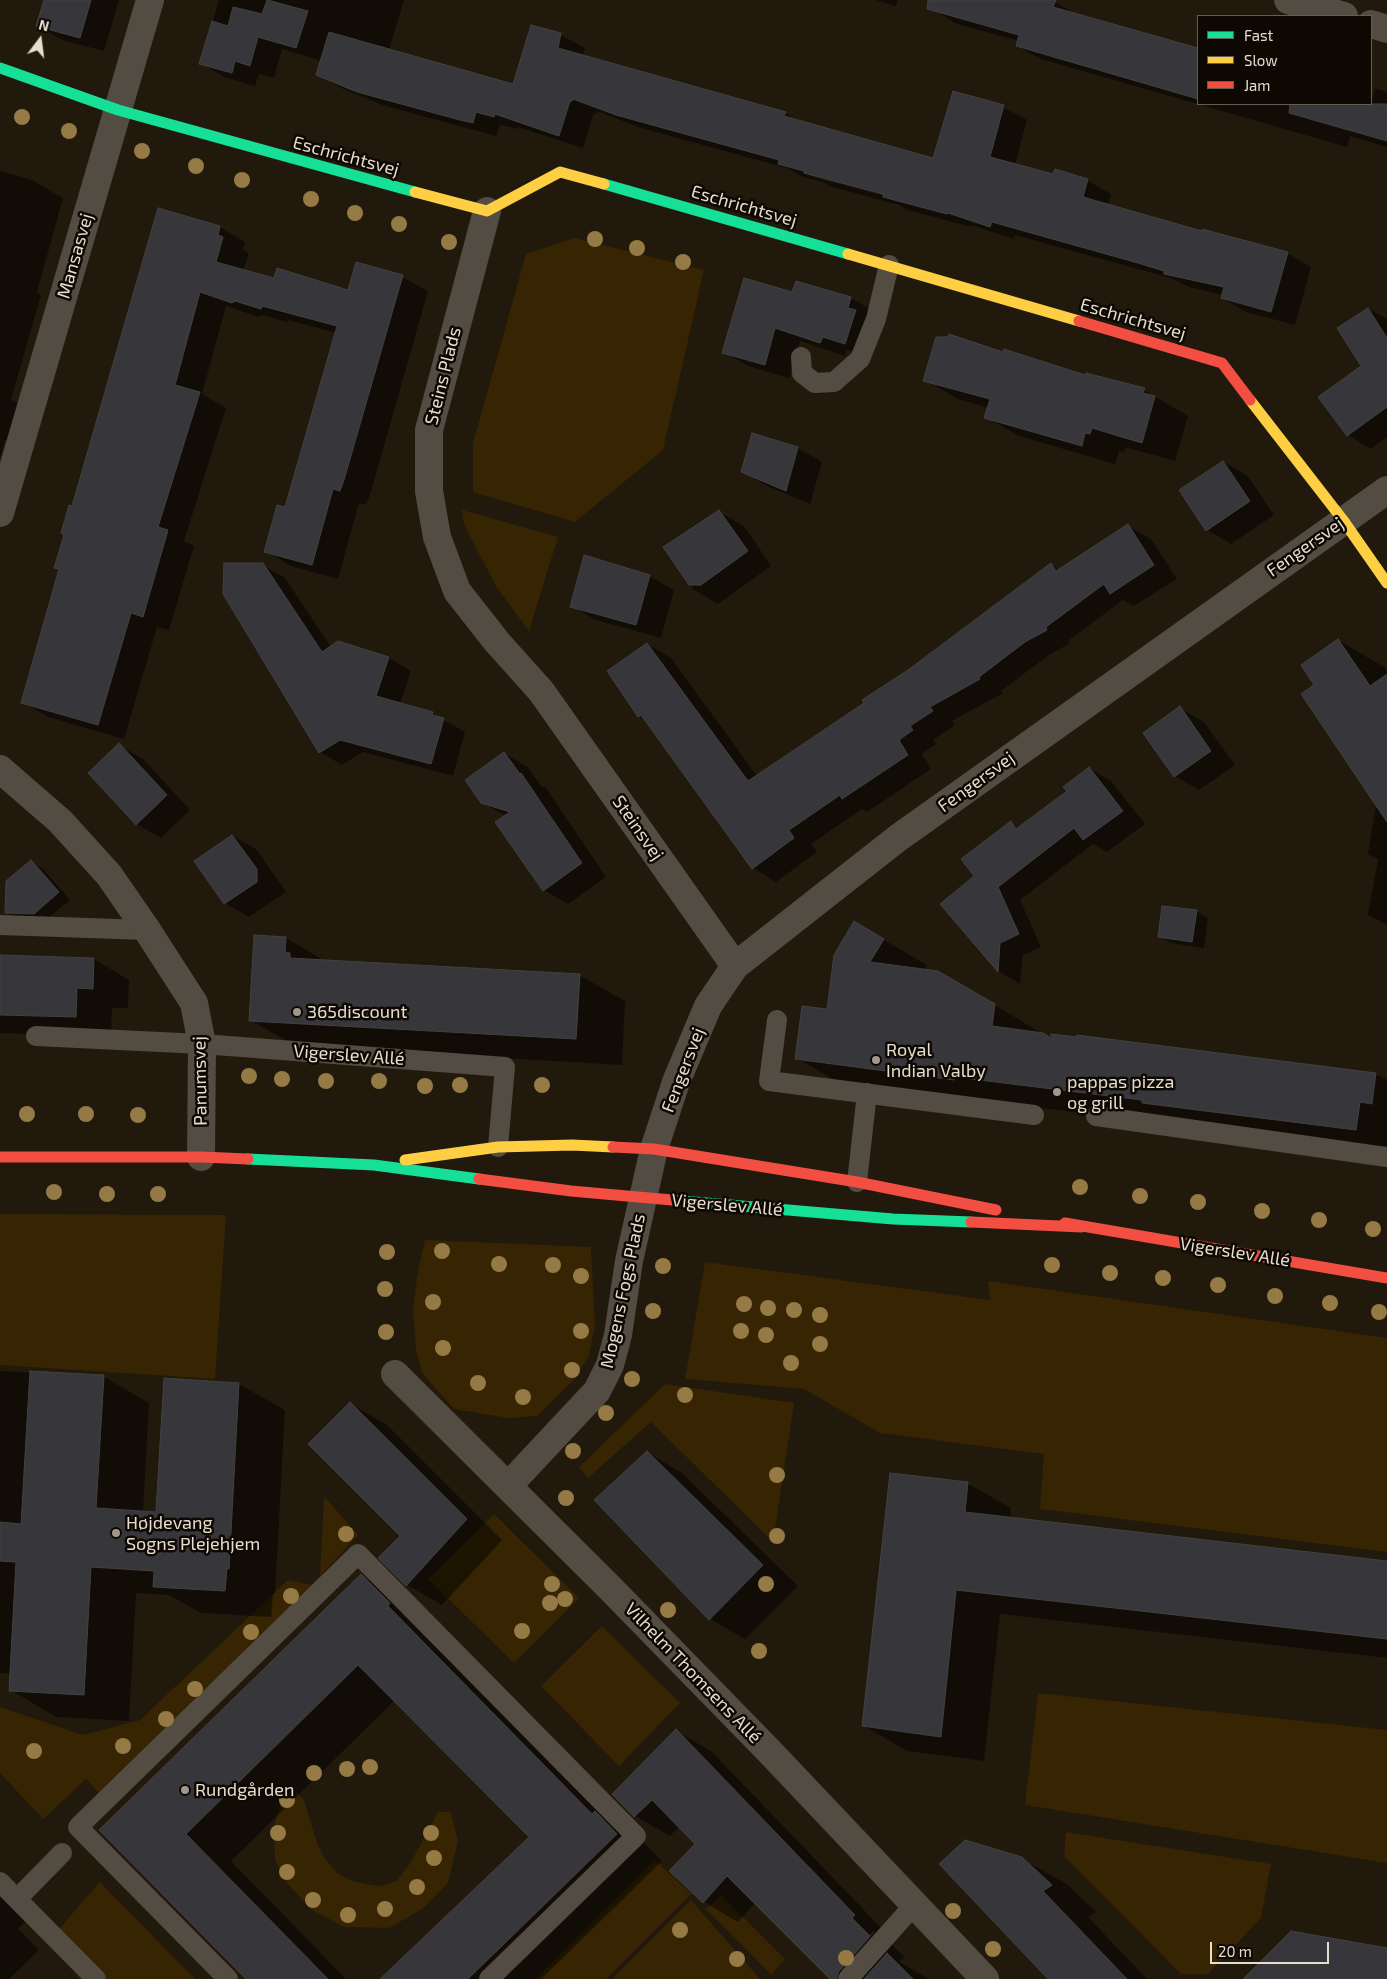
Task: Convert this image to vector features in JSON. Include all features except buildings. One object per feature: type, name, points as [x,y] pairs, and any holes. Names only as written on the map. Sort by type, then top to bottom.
[{"type":"street","name":"Mansasvej","points":[[0,513],[150,0]]},
{"type":"street","points":[[1288,0],[1340,15]]},
{"type":"street","points":[[1372,24],[1387,29]]},
{"type":"street","name":"Eschrichtsvej","points":[[0,68],[118,110],[487,211],[560,172],[889,265],[1222,363],[1343,520],[1387,582]]},
{"type":"street","name":"Steins Plads","points":[[487,211],[429,430],[429,491],[437,537],[457,591],[497,642],[541,690]]},
{"type":"street","name":"Fengersvej","points":[[654,1149],[676,1082],[708,1006],[735,966],[898,838],[1387,490]]},
{"type":"street","name":"Steinsvej","points":[[541,690],[735,966]]},
{"type":"street","name":"Panumsvej","points":[[0,769],[60,821],[109,875],[194,1003],[202,1044],[201,1157]]},
{"type":"street","name":"Vigerslev Allé","points":[[374,1165],[498,1147],[572,1145],[654,1149],[857,1182],[1082,1227],[1387,1278]]},
{"type":"street","name":"Mogens Fogs Plads","points":[[508,1486],[598,1391],[610,1365],[618,1335],[629,1261],[654,1149]]},
{"type":"street","name":"Vigerslev Allé","points":[[0,1157],[201,1157],[374,1165],[503,1183],[893,1219],[1082,1227]]},
{"type":"street","name":"Vilhelm Thomsens Allé","points":[[395,1374],[769,1751],[985,1979]]},
{"type":"lane","points":[[801,357],[802,373],[814,383],[834,382],[860,359],[876,319],[889,265]]},
{"type":"lane","points":[[0,925],[147,930]]},
{"type":"lane","points":[[777,1020],[769,1081],[1034,1115]]},
{"type":"lane","points":[[36,1036],[202,1044]]},
{"type":"lane","name":"Vigerslev Allé","points":[[202,1044],[505,1067],[498,1147]]},
{"type":"lane","points":[[857,1182],[867,1093]]},
{"type":"lane","points":[[1096,1116],[1387,1157]]},
{"type":"lane","points":[[228,1979],[78,1827],[358,1554],[636,1836],[489,1979]]},
{"type":"lane","points":[[17,1899],[62,1853]]},
{"type":"lane","points":[[0,1882],[96,1979]]},
{"type":"lane","points":[[848,1979],[915,1904]]},
{"type":"shaded area","points":[[574,238],[704,270],[663,450],[575,522],[473,492],[473,443],[526,254]]},
{"type":"shaded area","points":[[462,510],[558,537],[529,631],[497,588],[464,525]]},
{"type":"shaded area","points":[[0,1214],[226,1215],[215,1379],[0,1365]]},
{"type":"shaded area","points":[[425,1240],[591,1247],[595,1325],[589,1356],[571,1383],[537,1416],[509,1418],[454,1409],[423,1374],[416,1351],[413,1310],[417,1277]]},
{"type":"shaded area","points":[[705,1262],[990,1300],[988,1281],[1387,1338],[1387,1552],[1040,1509],[1044,1454],[880,1433],[804,1389],[685,1379]]},
{"type":"shaded area","points":[[665,1384],[794,1403],[773,1542],[651,1422],[588,1478],[579,1467]]},
{"type":"shaded area","points":[[324,1496],[358,1535],[320,1576]]},
{"type":"shaded area","points":[[494,1514],[579,1598],[514,1663],[428,1579]]},
{"type":"shaded area","points":[[288,1580],[317,1586],[101,1795],[86,1779],[43,1819],[0,1773],[0,1707],[83,1735],[140,1720]]},
{"type":"shaded area","points":[[602,1626],[680,1703],[619,1766],[541,1686]]},
{"type":"shaded area","points":[[1038,1693],[1387,1730],[1387,1863],[1025,1805]]},
{"type":"shaded area","points":[[293,1788],[304,1800],[317,1843],[325,1859],[338,1874],[355,1882],[379,1886],[397,1881],[411,1862],[438,1812],[451,1812],[458,1841],[448,1883],[424,1908],[389,1928],[344,1927],[312,1910],[288,1884],[275,1860],[274,1826],[281,1801]]},
{"type":"shaded area","points":[[1066,1832],[1271,1864],[1261,1918],[1208,1974],[1181,1974],[1064,1856]]},
{"type":"shaded area","points":[[655,1860],[691,1894],[606,1979],[535,1979]]},
{"type":"shaded area","points":[[100,1882],[195,1979],[108,1979],[59,1929]]},
{"type":"shaded area","points":[[721,1895],[785,1959],[771,1975],[706,1909]]},
{"type":"shaded area","points":[[691,1900],[760,1979],[612,1979]]},
{"type":"traffic: fast","points":[[0,68],[118,110],[415,192]]},
{"type":"traffic: fast","points":[[604,184],[848,254]]},
{"type":"traffic: fast","points":[[248,1159],[374,1165],[479,1179]]},
{"type":"traffic: fast","points":[[683,1201],[893,1219],[971,1222]]},
{"type":"traffic: slow","points":[[415,192],[487,211],[560,172],[604,184]]},
{"type":"traffic: slow","points":[[848,254],[1079,321]]},
{"type":"traffic: slow","points":[[1250,400],[1343,520],[1387,583]]},
{"type":"traffic: slow","points":[[405,1160],[498,1147],[572,1145],[613,1147]]},
{"type":"traffic: jam","points":[[1079,321],[1222,363],[1250,400]]},
{"type":"traffic: jam","points":[[613,1147],[654,1149],[857,1182],[996,1210]]},
{"type":"traffic: jam","points":[[0,1157],[201,1157],[248,1159]]},
{"type":"traffic: jam","points":[[479,1179],[571,1191],[683,1201]]},
{"type":"traffic: jam","points":[[971,1222],[1082,1227]]},
{"type":"traffic: jam","points":[[1065,1223],[1387,1278]]},
{"type":"place","name":"365discount","points":[[297,1012]]},
{"type":"place","name":"Royal Indian Valby","points":[[876,1060]]},
{"type":"place","name":"pappas pizza og grill","points":[[1057,1092]]},
{"type":"place","name":"Højdevang Sogns Plejehjem","points":[[116,1533]]},
{"type":"place","name":"Rundgården","points":[[185,1790]]}]
